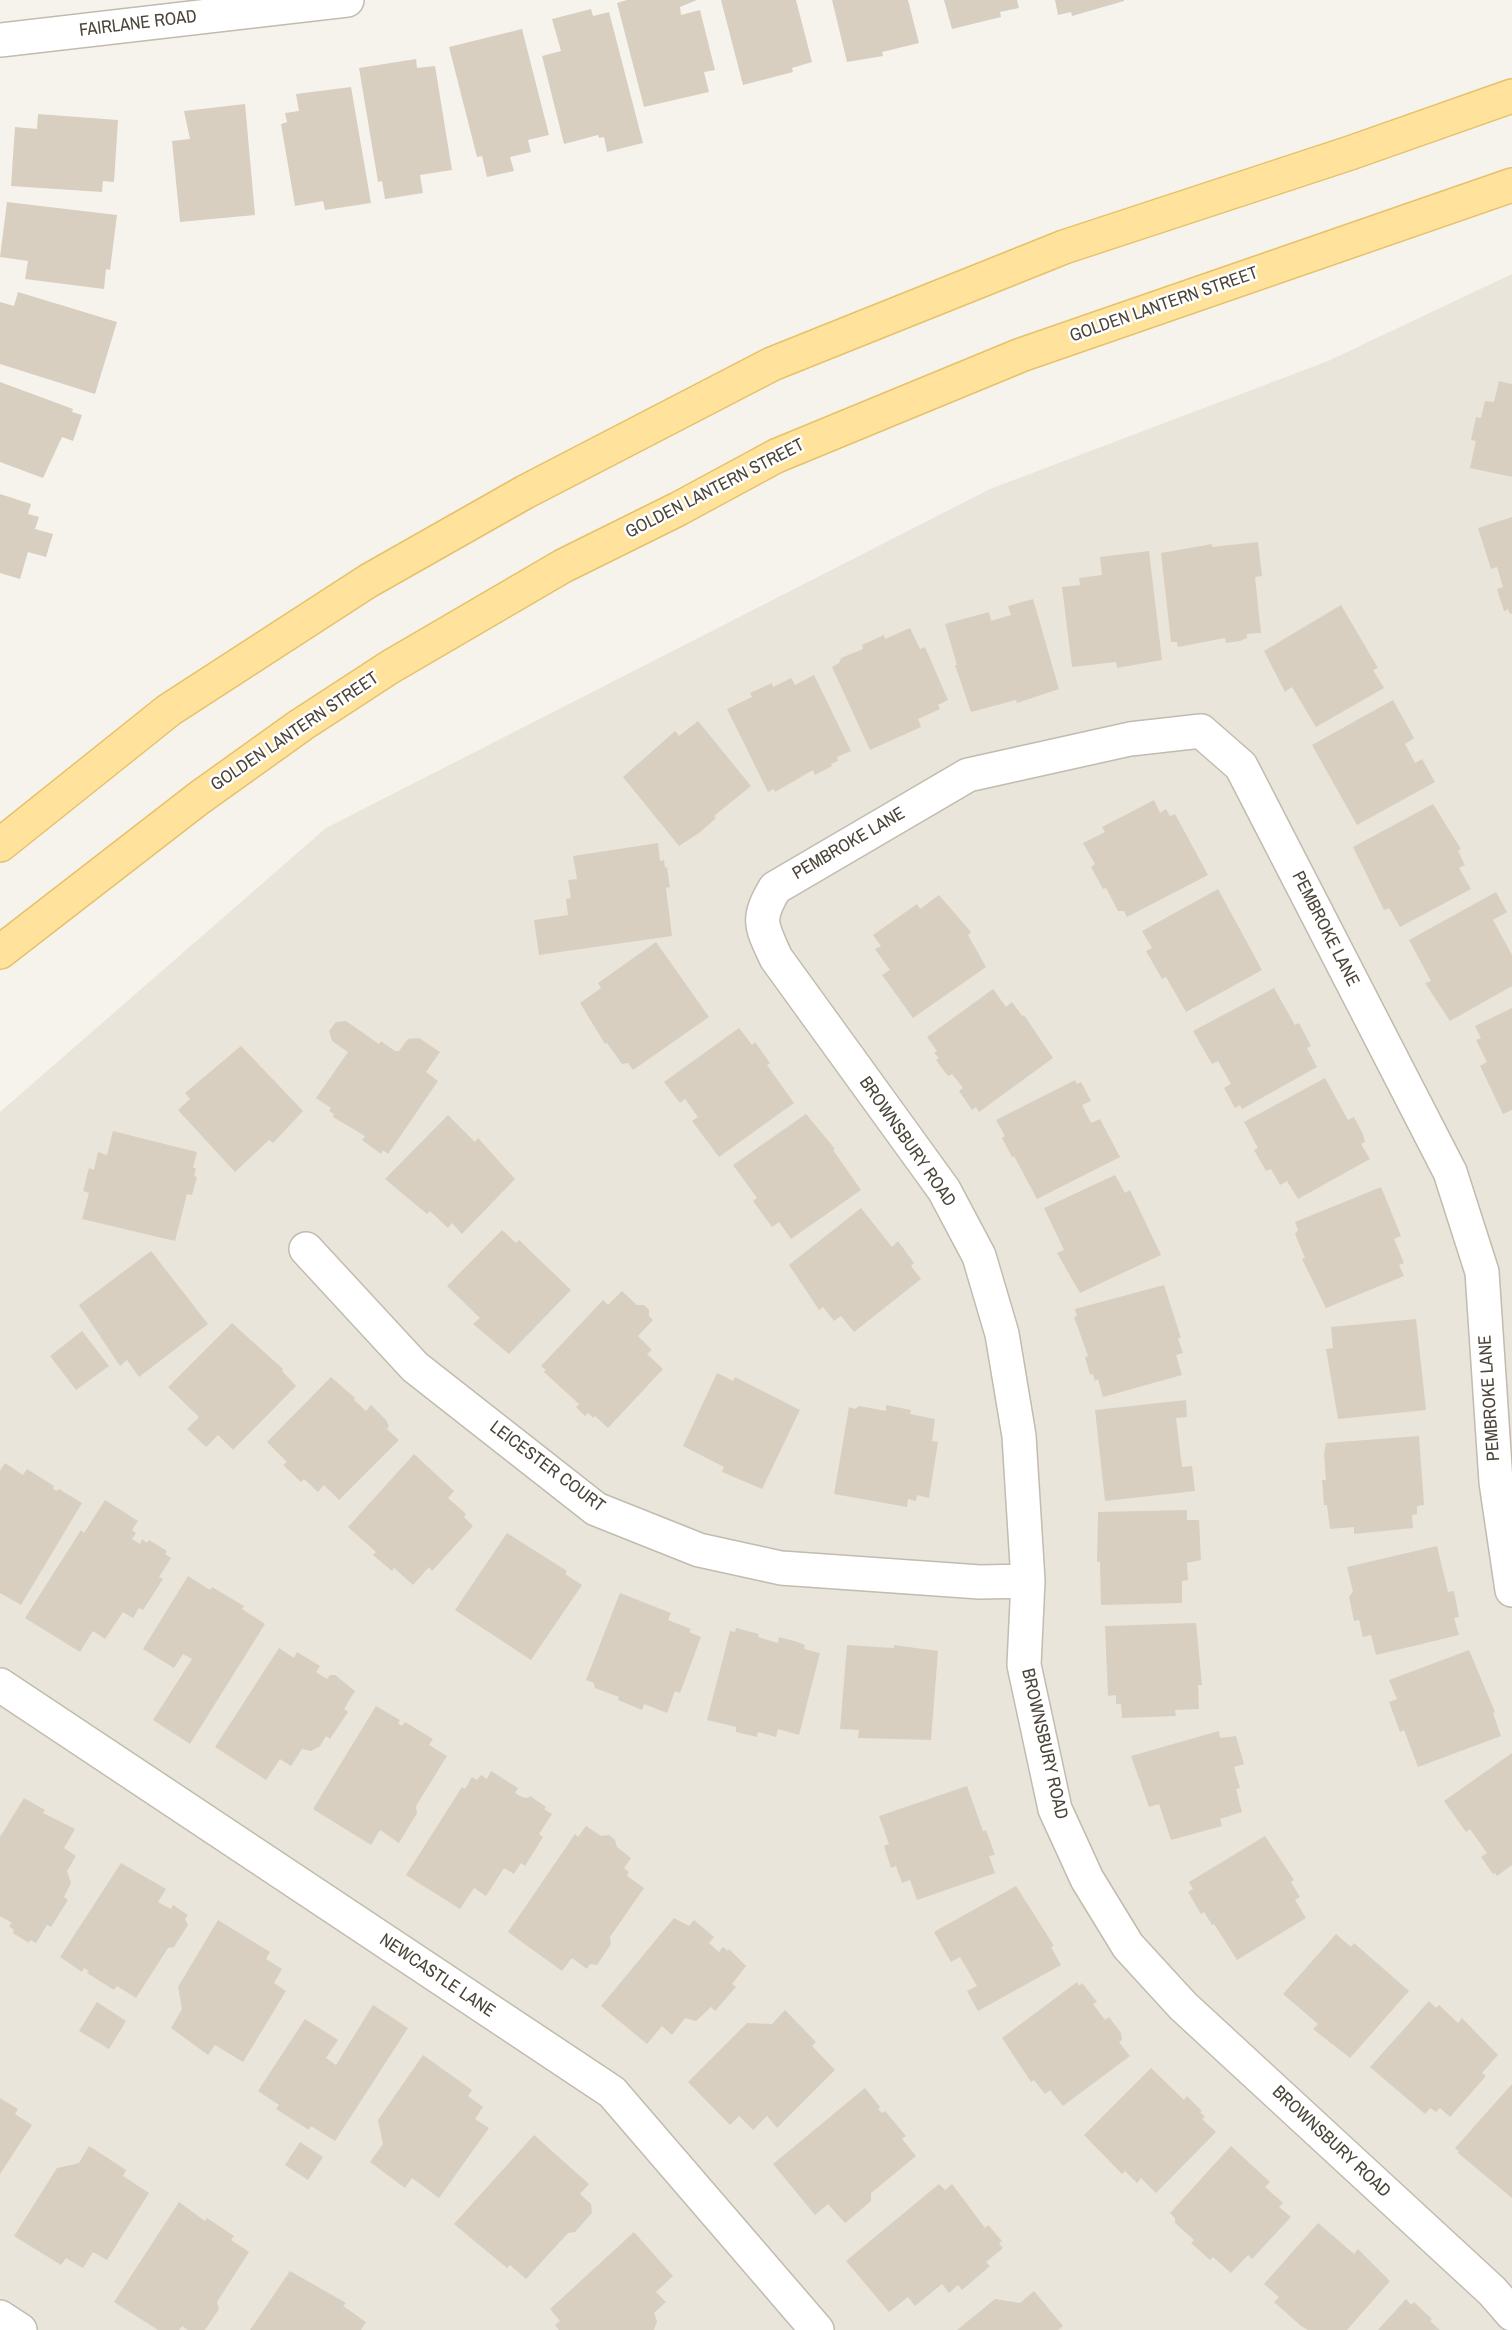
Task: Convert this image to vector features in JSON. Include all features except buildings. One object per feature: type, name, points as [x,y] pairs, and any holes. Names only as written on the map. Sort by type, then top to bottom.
[{"type":"main road","points":[[0,845],[169,710],[368,581],[525,492],[772,364],[1064,247],[1350,153],[1512,96]]},
{"type":"main road","name":"GOLDEN LANTERN STREET","points":[[0,952],[199,798],[302,725],[390,667],[562,566],[678,509],[776,456],[1021,355],[1512,185]]},
{"type":"street","name":"FAIRLANE ROAD","points":[[0,40],[347,0]]},
{"type":"street","name":"PEMBROKE LANE","points":[[775,888],[968,775],[1130,739],[1201,731],[1241,766],[1450,1172],[1482,1272],[1496,1482],[1512,1590]]},
{"type":"street","name":"BROWNSBURY ROAD","points":[[775,888],[761,910],[764,931],[776,958],[944,1190],[979,1256],[1002,1334],[1019,1436],[1028,1581],[1024,1665],[1055,1809],[1088,1879],[1128,1946],[1183,2006],[1484,2283],[1512,2314]]},
{"type":"street","name":"LEICESTER COURT","points":[[306,1249],[415,1367],[596,1509],[699,1550],[781,1568],[980,1582],[1028,1581]]},
{"type":"street","name":"NEWCASTLE LANE","points":[[0,1685],[612,2092],[817,2330]]},
{"type":"street","points":[[0,2317],[20,2330]]},
{"type":"shaded area","points":[[1512,274],[1512,2330],[0,2330],[0,1112],[326,828],[990,489],[1328,361]]}]
